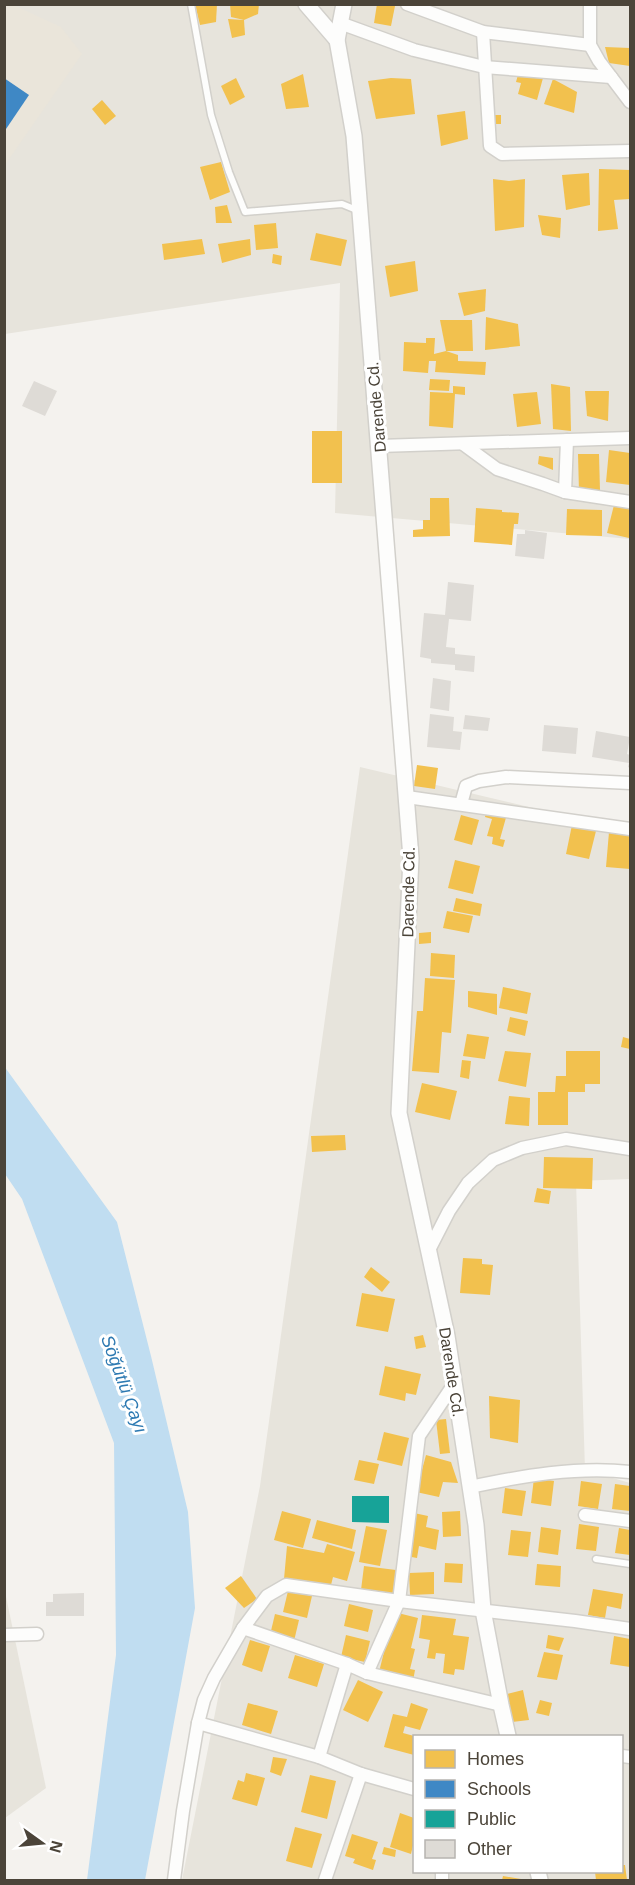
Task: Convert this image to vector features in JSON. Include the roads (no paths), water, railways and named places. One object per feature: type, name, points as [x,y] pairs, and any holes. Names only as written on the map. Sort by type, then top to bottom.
[{"type":"street","points":[[306,4],[337,40]]},
{"type":"street","points":[[337,40],[344,4]]},
{"type":"street","points":[[407,4],[483,32],[590,45]]},
{"type":"street","points":[[590,4],[590,45],[598,61],[630,102]]},
{"type":"street","points":[[340,23],[414,50],[484,67],[611,77]]},
{"type":"street","points":[[483,32],[490,146],[502,154],[630,152]]},
{"type":"street","name":"Darende Cd.","points":[[337,40],[354,135],[411,858],[399,1113],[447,1336],[476,1524],[483,1610],[508,1735]]},
{"type":"street","points":[[379,446],[630,438]]},
{"type":"street","points":[[565,492],[567,440]]},
{"type":"street","points":[[463,444],[497,469],[565,492],[630,502]]},
{"type":"street","points":[[461,804],[466,786],[479,781],[506,777],[630,783]]},
{"type":"street","points":[[407,797],[630,829]]},
{"type":"street","points":[[429,1250],[449,1211],[468,1183],[493,1160],[522,1148],[566,1139],[630,1149]]},
{"type":"street","points":[[367,1673],[399,1600],[419,1436],[454,1384]]},
{"type":"street","points":[[470,1487],[533,1474],[613,1470],[630,1472]]},
{"type":"street","points":[[585,1515],[630,1521]]},
{"type":"street","points":[[174,1881],[183,1811],[204,1700],[243,1628],[267,1596],[285,1585],[630,1629]]},
{"type":"street","points":[[243,1628],[367,1673],[501,1706]]},
{"type":"street","points":[[4,1635],[37,1634]]},
{"type":"street","points":[[319,1757],[347,1664]]},
{"type":"street","points":[[198,1723],[319,1757],[361,1774],[413,1789]]},
{"type":"street","points":[[325,1881],[361,1774]]},
{"type":"lane","points":[[191,4],[211,115],[245,212],[342,204],[360,211]]},
{"type":"lane","points":[[597,1560],[630,1564]]},
{"type":"water","name":"Söğütlü Çayı","points":[[4,1066],[117,1222],[188,1512],[195,1608],[145,1880],[87,1880],[116,1655],[114,1443],[22,1199],[5,1174]]}]
